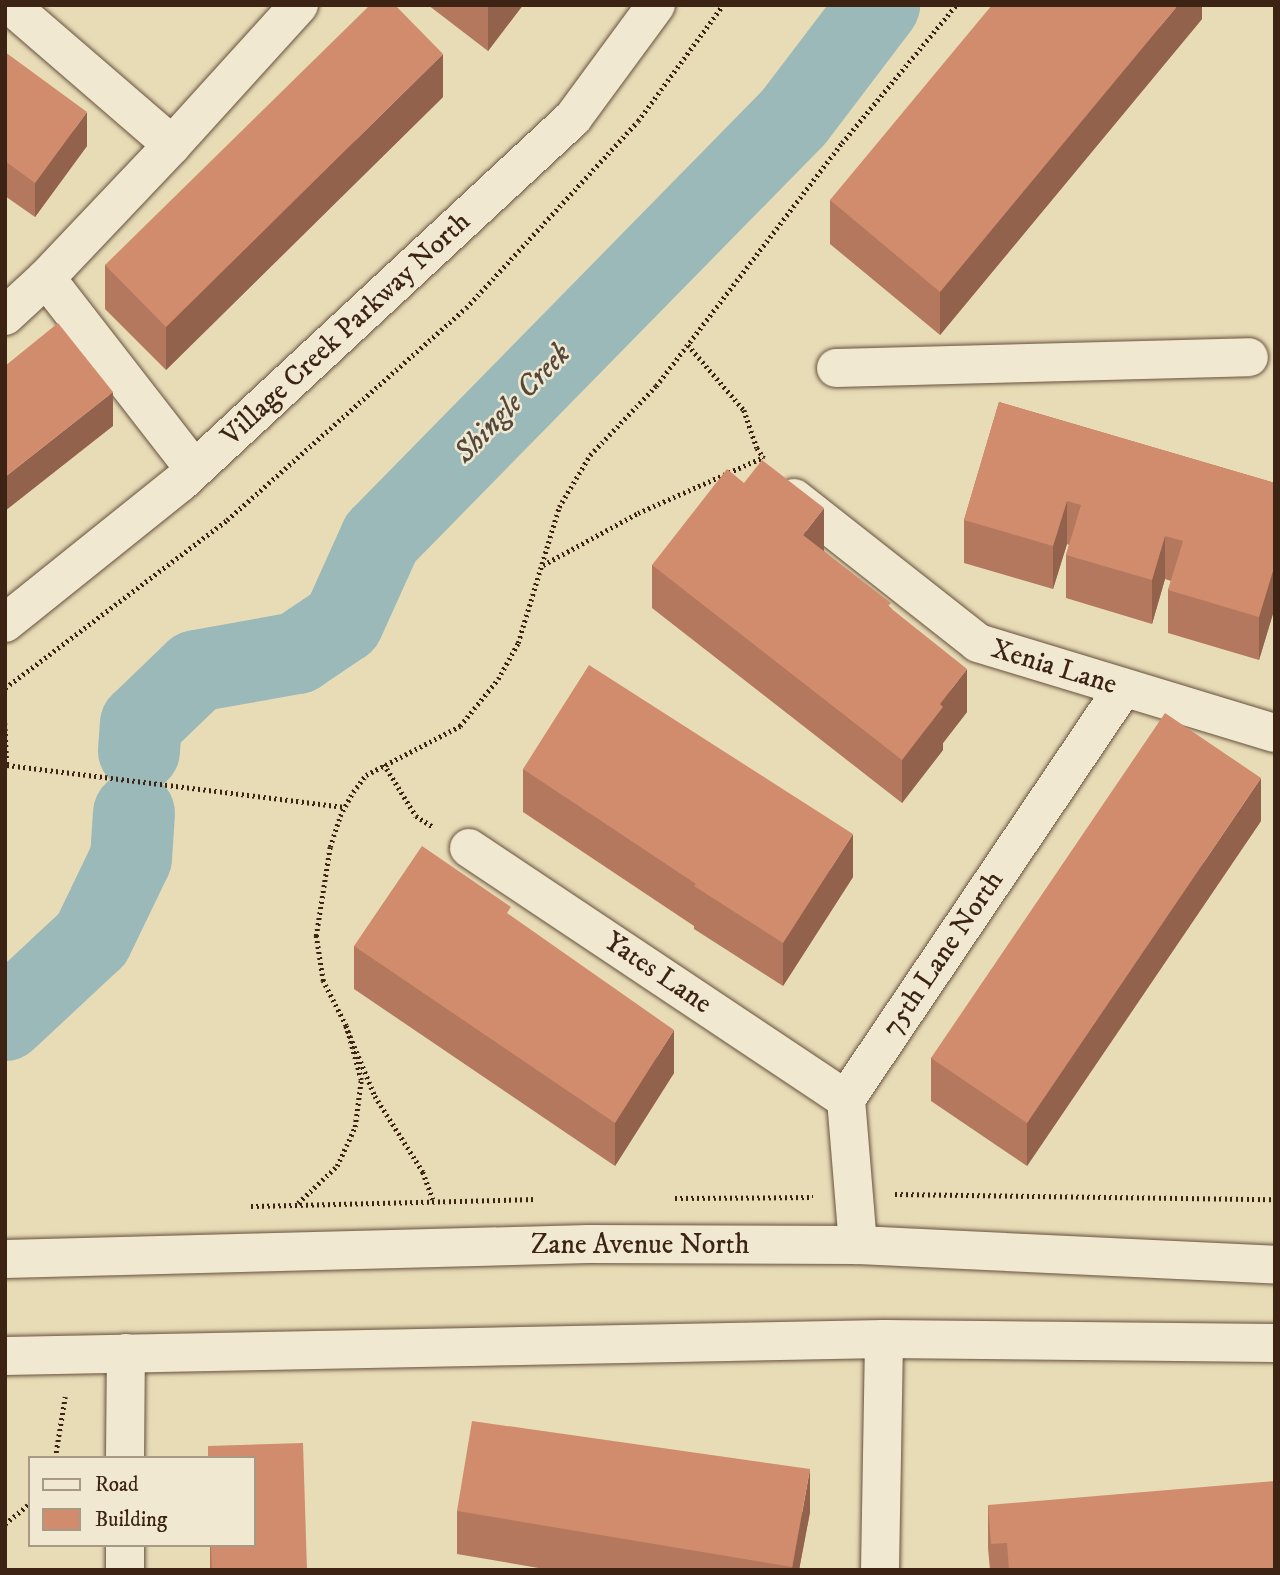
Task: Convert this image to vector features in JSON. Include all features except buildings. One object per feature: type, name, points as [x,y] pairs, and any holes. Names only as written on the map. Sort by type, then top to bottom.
[{"type":"street","points":[[10,5],[172,145]]},
{"type":"street","points":[[5,316],[46,278],[172,145],[299,5]]},
{"type":"street","name":"Village Creek Parkway North","points":[[5,623],[194,469],[573,118],[656,5]]},
{"type":"street","points":[[46,278],[194,469]]},
{"type":"street","points":[[836,368],[1249,358]]},
{"type":"street","name":"Xenia Lane","points":[[794,498],[978,643],[1275,733]]},
{"type":"street","name":"75th Lane North","points":[[846,1099],[1123,688]]},
{"type":"street","name":"Yates Lane","points":[[469,848],[846,1099]]},
{"type":"street","points":[[846,1099],[858,1245]]},
{"type":"street","name":"Zane Avenue North","points":[[5,1259],[589,1244],[858,1245],[1275,1265]]},
{"type":"street","points":[[880,1570],[884,1339]]},
{"type":"street","points":[[5,1356],[884,1339],[1275,1343]]},
{"type":"street","points":[[125,1456],[126,1353]]},
{"type":"street","points":[[125,1547],[125,1570]]},
{"type":"path","points":[[5,688],[227,520],[466,308],[638,121],[723,5]]},
{"type":"path","points":[[433,1200],[432,1190],[423,1172],[375,1096],[346,1026],[323,981],[316,936],[330,846],[344,807],[366,775],[460,726],[485,696],[518,643],[559,508],[590,455],[656,386],[842,143],[956,5]]},
{"type":"path","points":[[688,345],[744,410],[757,448],[794,498]]},
{"type":"path","points":[[542,565],[638,513],[764,457]]},
{"type":"path","points":[[5,723],[7,765],[344,807]]},
{"type":"path","points":[[384,764],[416,817],[469,848]]},
{"type":"path","points":[[297,1204],[337,1166],[355,1126],[361,1080],[346,1026]]},
{"type":"path","points":[[854,1196],[900,1193],[1275,1199]]},
{"type":"path","points":[[5,1524],[28,1505]]},
{"type":"waterway","name":"Shingle Creek","points":[[139,751],[141,724],[196,671],[297,653],[343,622],[381,538],[794,117],[879,5]]},
{"type":"waterway","name":"Shingle Creek","points":[[5,1020],[92,939],[131,858],[134,813]]}]
